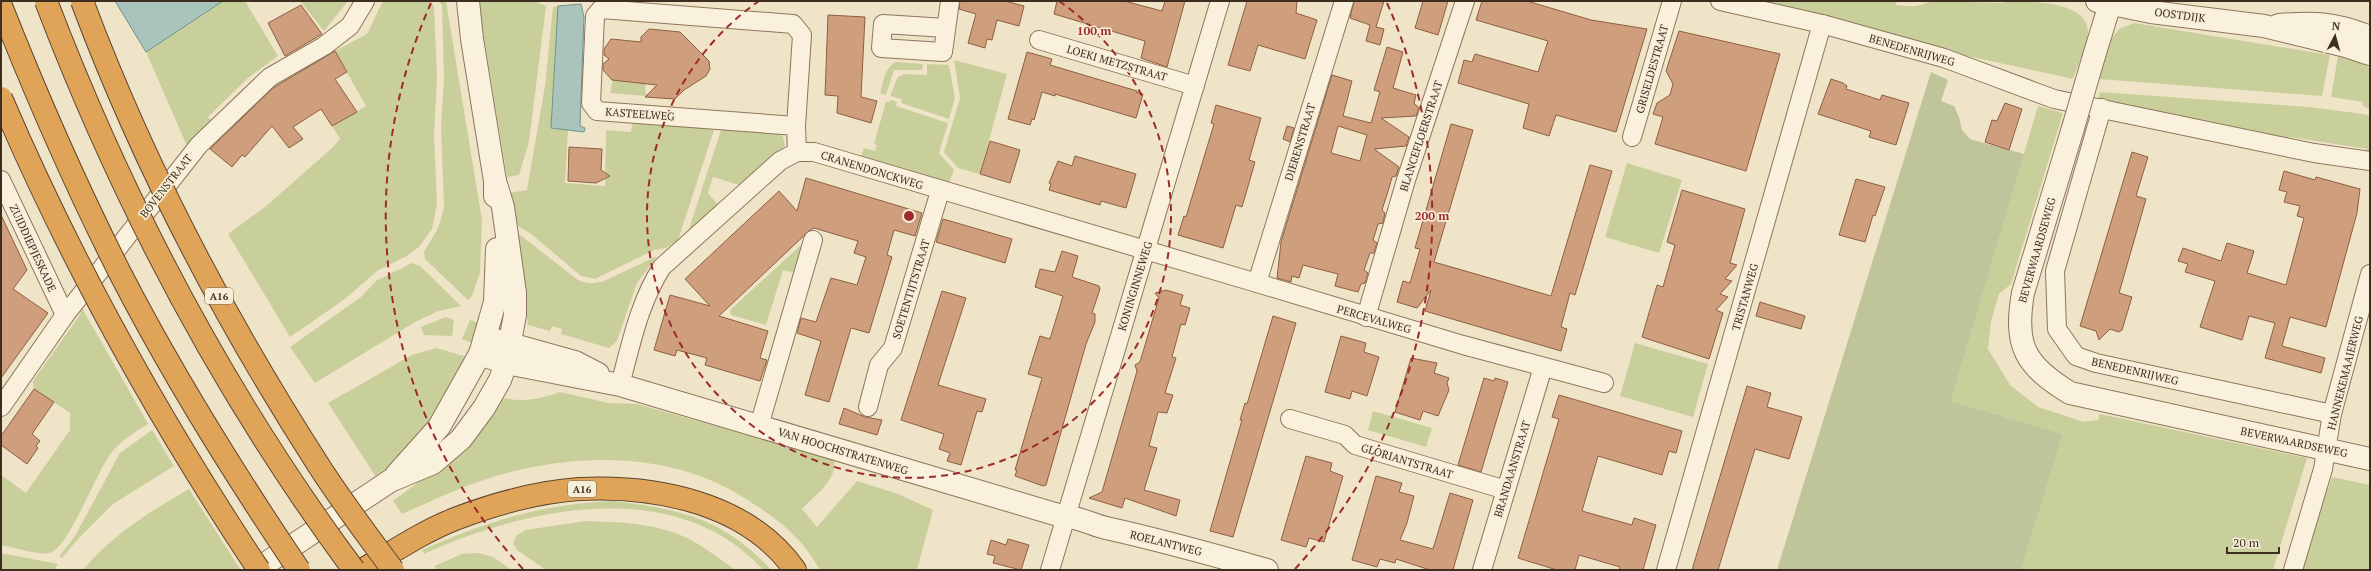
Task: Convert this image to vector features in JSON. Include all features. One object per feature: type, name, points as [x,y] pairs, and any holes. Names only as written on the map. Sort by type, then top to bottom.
[{"type":"highway","points":[[46,1],[98,129],[165,268],[217,362],[292,482],[354,570]]},
{"type":"highway","name":"A16","points":[[82,1],[138,136],[190,243],[246,347],[320,467],[393,570]]},
{"type":"highway","points":[[1,6],[67,165],[121,274],[180,380],[250,497],[299,570]]},
{"type":"highway","points":[[1,98],[34,175],[92,293],[149,396],[259,570]]},
{"type":"highway","name":"A16","points":[[362,570],[429,530],[456,519],[544,494],[592,489],[620,489],[658,493],[701,503],[738,520],[768,540],[794,570]]},
{"type":"street","name":"BOVENSTRAAT","points":[[1,407],[65,315],[199,145],[270,76],[324,46],[350,26],[365,1]]},
{"type":"street","points":[[459,1],[472,39]]},
{"type":"street","points":[[390,481],[439,427],[483,346],[495,302],[498,276],[495,181],[472,39],[468,1]]},
{"type":"street","points":[[946,28],[950,1]]},
{"type":"street","name":"KONINGINNEWEG","points":[[1050,570],[1220,1]]},
{"type":"street","name":"DIERENSTRAAT","points":[[1257,283],[1344,1]]},
{"type":"street","name":"BLANCEFLOERSTRAAT","points":[[1366,317],[1406,180],[1465,1]]},
{"type":"street","name":"GRISELDESTRAAT","points":[[1632,137],[1672,1]]},
{"type":"street","name":"BENEDENRIJWEG","points":[[1720,1],[1822,24],[1944,58],[2054,99],[2314,153],[2370,161]]},
{"type":"street","name":"OOSTDIJK","points":[[2104,2],[2151,12],[2264,26],[2346,46],[2370,54]]},
{"type":"street","name":"BEVERWAARDSEWEG","points":[[2104,2],[2094,56],[2023,293],[2019,318],[2025,352],[2043,375],[2070,392],[2370,459]]},
{"type":"street","name":"KASTEELWEG","points":[[796,126],[597,111],[591,103],[596,16],[601,9],[656,7],[793,24],[802,35],[796,126],[797,152]]},
{"type":"street","name":"OOSTDIJK","points":[[2264,26],[2315,22],[2349,29],[2370,37]]},
{"type":"street","name":"TRISTANWEG","points":[[1666,570],[1709,427],[1822,24]]},
{"type":"street","name":"LOEKI METZSTRAAT","points":[[1039,40],[1195,86]]},
{"type":"street","name":"BENEDENRIJWEG","points":[[2102,108],[2055,271],[2057,329],[2064,342],[2076,356],[2096,363],[2332,414]]},
{"type":"street","points":[[620,385],[637,319],[649,288],[662,267],[780,161],[797,152]]},
{"type":"street","name":"CRANENDONCKWEG","points":[[797,152],[814,152],[1146,252]]},
{"type":"street","name":"ZUIDDIEPJESKADE","points":[[1,180],[65,315]]},
{"type":"street","points":[[256,570],[390,481],[433,463],[461,440],[484,408],[500,380],[509,354],[515,315],[515,293],[503,207],[495,181]]},
{"type":"street","name":"SOETENTIJTSTRAAT","points":[[868,407],[879,365],[894,348],[940,191]]},
{"type":"street","points":[[759,426],[813,240]]},
{"type":"street","name":"PERCEVALWEG","points":[[1146,252],[1257,283],[1366,317],[1604,383]]},
{"type":"street","name":"HANNEKEMAAIERWEG","points":[[2293,570],[2327,449],[2332,414],[2370,274]]},
{"type":"street","name":"VAN HOOCHSTRATENWEG","points":[[483,346],[509,354],[575,362],[620,385],[1065,517]]},
{"type":"street","name":"BRANDAANSTRAAT","points":[[1482,570],[1543,367]]},
{"type":"street","name":"GLORIANTSTRAAT","points":[[1290,419],[1345,435],[1355,445],[1506,490]]},
{"type":"street","name":"ROELANTWEG","points":[[1065,517],[1076,517],[1098,526],[1170,542],[1267,570]]},
{"type":"green space","points":[[223,1],[245,1],[278,56],[249,77],[208,117],[211,120],[187,146],[146,52]]},
{"type":"green space","points":[[300,1],[348,1],[324,31]]},
{"type":"green space","points":[[383,1],[430,1],[434,7],[437,79],[434,136],[437,204],[432,229],[419,247],[407,256],[377,271],[345,299],[290,337],[228,234],[265,207],[331,149],[340,139],[332,126],[366,106],[335,51],[367,34]]},
{"type":"green space","points":[[438,1],[446,1],[482,220],[480,273],[472,296],[468,300],[425,259],[424,252],[438,228],[444,208],[441,126],[444,79],[442,5]]},
{"type":"green space","points":[[478,1],[534,1],[546,6],[529,142],[519,175],[507,177]]},
{"type":"green space","points":[[1761,1],[1893,1],[1896,2],[1896,5],[1910,6],[1931,1],[2003,3],[2003,1],[2040,2],[2067,8],[2078,14],[2085,21],[2088,37],[2073,79],[1967,56]]},
{"type":"green space","points":[[558,6],[551,128],[568,130],[565,183],[605,186],[606,130],[631,132],[633,122],[715,127],[678,240],[666,248],[654,250],[595,279],[581,276],[531,234],[513,223],[509,193],[527,190],[545,86],[553,7]]},
{"type":"green space","points":[[2134,23],[2330,55],[2322,96],[2099,79],[2112,38],[2119,29]]},
{"type":"green space","points":[[2338,56],[2353,59],[2370,68],[2370,109],[2363,106],[2363,102],[2331,97]]},
{"type":"green space","points":[[954,60],[1007,74],[980,174],[958,168],[944,152],[960,98]]},
{"type":"green space","points":[[896,62],[923,64],[922,70],[894,70],[886,95],[880,93],[887,71]]},
{"type":"green space","points":[[927,64],[949,65],[955,98],[949,119],[901,103],[902,99],[890,96],[898,77],[904,74],[927,75]]},
{"type":"green space","points":[[1931,72],[1948,80],[1941,101],[1954,106],[1959,117],[1962,130],[1970,139],[2024,154],[1951,401],[2063,434],[2021,570],[1777,570]]},
{"type":"green space","points":[[613,79],[620,79],[621,81],[647,81],[645,88],[646,96],[610,93]]},
{"type":"green space","points":[[2100,92],[2309,107],[2363,114],[2370,116],[2370,152],[2367,152],[2367,149],[2290,137],[2289,140],[2098,99]]},
{"type":"green space","points":[[890,100],[897,102],[896,106],[948,123],[939,153],[954,170],[949,183],[861,157],[864,148],[875,151],[877,145],[874,144],[886,102],[889,102]]},
{"type":"green space","points":[[2038,106],[2063,113],[2011,284],[1999,294],[1991,322],[1988,349],[2010,385],[2038,407],[2084,422],[2098,420],[2100,414],[2307,458],[2273,570],[2021,570],[2063,434],[1951,401]]},
{"type":"green space","points":[[722,127],[775,131],[783,137],[785,146],[742,186],[713,177],[708,193],[719,206],[687,235]]},
{"type":"green space","points":[[1627,163],[1682,180],[1659,253],[1605,237]]},
{"type":"green space","points":[[515,231],[578,280],[588,283],[604,281],[657,256],[637,283],[617,341],[609,348],[561,334],[562,329],[552,326],[550,331],[528,325]]},
{"type":"green space","points":[[800,246],[804,250],[796,273],[783,270],[766,325],[731,315],[730,310]]},
{"type":"green space","points":[[412,263],[420,266],[461,306],[438,311],[415,322],[315,383],[290,347],[361,297],[376,281]]},
{"type":"green space","points":[[82,308],[148,424],[124,440],[112,452],[98,475],[67,536],[52,552],[42,553],[27,551],[1,545],[1,475],[26,493],[70,430],[70,413],[34,389],[33,381],[80,315]]},
{"type":"green space","points":[[446,317],[454,320],[452,336],[424,335],[421,327]]},
{"type":"green space","points":[[470,320],[479,323],[473,343],[462,339]]},
{"type":"green space","points":[[1635,343],[1708,364],[1693,417],[1620,396]]},
{"type":"green space","points":[[436,348],[468,357],[440,414],[378,480],[328,403],[412,355]]},
{"type":"green space","points":[[560,392],[609,403],[637,404],[834,459],[833,474],[819,493],[802,509],[817,527],[857,481],[898,494],[933,510],[917,570],[820,570],[813,558],[798,539],[781,523],[749,501],[717,483],[684,471],[649,463],[614,460],[577,461],[506,473],[472,484],[402,514],[393,501],[439,467],[498,396],[514,400],[529,400]]},
{"type":"green space","points":[[1373,411],[1432,428],[1426,447],[1368,430]]},
{"type":"green space","points":[[152,430],[174,466],[113,504],[78,539],[62,558],[59,557],[75,536],[120,453]]},
{"type":"green space","points":[[2332,477],[2370,485],[2370,570],[2299,570]]},
{"type":"green space","points":[[189,489],[240,569],[83,570],[94,557],[132,525]]},
{"type":"green space","points":[[614,501],[660,508],[700,519],[719,528],[736,539],[754,553],[771,570],[763,570],[728,540],[689,521],[645,511],[600,509],[554,513],[508,523],[464,537],[424,554],[422,550],[470,531],[515,516],[562,506]]},
{"type":"green space","points":[[585,521],[637,524],[675,533],[700,545],[736,570],[546,570],[517,550],[513,543],[516,536],[526,530]]},
{"type":"green space","points":[[1,553],[58,564],[54,570],[1,570]]},
{"type":"green space","points":[[479,553],[493,557],[512,570],[438,570],[434,566],[462,554]]},
{"type":"water","points":[[115,1],[223,1],[146,52]]},
{"type":"water","points":[[581,4],[584,17],[580,126],[585,128],[584,132],[551,128],[558,6]]},
{"type":"pier","points":[[1,1],[57,1],[2,32]]},
{"type":"building","points":[[960,1],[1005,1],[1024,6],[1019,26],[997,20],[992,40],[987,39],[985,48],[968,43],[976,14],[959,9]]},
{"type":"building","points":[[1057,1],[1124,1],[1162,11],[1165,1],[1185,1],[1167,67],[1141,58],[1145,41],[1054,14]]},
{"type":"building","points":[[1247,1],[1297,1],[1296,13],[1317,20],[1305,59],[1258,45],[1250,71],[1228,65]]},
{"type":"building","points":[[1354,1],[1384,1],[1376,27],[1384,29],[1380,45],[1366,41],[1370,25],[1350,18]]},
{"type":"building","points":[[1423,1],[1448,1],[1438,35],[1415,28]]},
{"type":"building","points":[[1482,1],[1527,1],[1591,20],[1647,29],[1616,132],[1556,115],[1549,136],[1523,128],[1529,104],[1458,83],[1464,60],[1472,62],[1475,54],[1538,72],[1548,41],[1476,20]]},
{"type":"building","points":[[301,5],[322,34],[285,56],[268,23]]},
{"type":"building","points":[[828,15],[865,17],[861,97],[877,101],[871,123],[837,113],[838,96],[825,95]]},
{"type":"building","points":[[649,29],[680,32],[709,61],[710,69],[706,76],[684,90],[675,99],[645,97],[657,85],[612,80],[603,70],[603,64],[609,59],[604,55],[604,49],[611,39],[641,42],[641,37]]},
{"type":"building","points":[[1679,31],[1780,54],[1746,171],[1655,144],[1663,117],[1653,114],[1657,103],[1670,95],[1673,84],[1666,71]]},
{"type":"building","points":[[1387,47],[1403,52],[1393,88],[1416,95],[1414,103],[1419,108],[1416,116],[1381,118],[1409,137],[1406,146],[1374,149],[1399,167],[1396,176],[1392,177],[1382,210],[1385,213],[1383,223],[1378,224],[1373,240],[1377,243],[1374,253],[1370,253],[1364,270],[1368,273],[1365,283],[1361,284],[1358,292],[1335,286],[1338,274],[1303,265],[1299,278],[1292,276],[1291,282],[1277,278],[1281,242],[1332,75],[1352,81],[1343,116],[1371,123],[1380,92],[1374,90]],"holes":[[[1338,126],[1367,135],[1360,161],[1331,153]]]},
{"type":"building","points":[[335,51],[347,72],[335,79],[357,112],[332,126],[321,109],[293,127],[303,139],[289,148],[272,126],[245,157],[242,155],[232,167],[210,149],[273,88]]},
{"type":"building","points":[[1027,52],[1052,59],[1050,65],[1143,94],[1136,118],[1055,94],[1055,96],[1042,92],[1034,120],[1032,119],[1030,125],[1008,119]]},
{"type":"building","points":[[1831,79],[1843,83],[1847,86],[1846,89],[1880,100],[1882,95],[1909,103],[1896,145],[1869,137],[1871,131],[1818,114]]},
{"type":"building","points":[[2005,103],[2022,109],[2009,150],[1985,142],[1992,120],[1997,121]]},
{"type":"building","points":[[1216,105],[1261,118],[1249,160],[1255,162],[1242,207],[1236,205],[1223,248],[1178,235],[1184,216],[1186,217],[1214,124],[1211,123]]},
{"type":"building","points":[[1451,124],[1473,130],[1434,262],[1551,296],[1590,165],[1612,171],[1575,295],[1570,293],[1561,327],[1567,329],[1561,351],[1425,311],[1431,290],[1417,308],[1397,302],[1403,281],[1410,283],[1420,249],[1415,248]]},
{"type":"building","points":[[1287,126],[1294,128],[1290,142],[1283,139]]},
{"type":"building","points":[[990,141],[1020,150],[1010,183],[980,174]]},
{"type":"building","points":[[569,147],[602,149],[601,170],[610,176],[596,183],[568,181]]},
{"type":"building","points":[[2132,152],[2148,157],[2136,196],[2146,199],[2119,293],[2132,297],[2122,330],[2119,332],[2110,329],[2099,340],[2096,331],[2080,326]]},
{"type":"building","points":[[1075,156],[1136,174],[1126,208],[1101,201],[1100,205],[1049,190],[1051,184],[1049,183],[1058,161],[1072,166]]},
{"type":"building","points":[[2284,171],[2315,180],[2316,177],[2360,189],[2357,213],[2326,327],[2290,317],[2282,346],[2325,358],[2321,373],[2265,358],[2275,323],[2249,316],[2242,340],[2200,327],[2215,281],[2185,272],[2188,264],[2178,261],[2183,248],[2221,261],[2227,243],[2254,251],[2247,273],[2286,285],[2304,218],[2297,216],[2300,206],[2284,202],[2287,192],[2279,190]]},
{"type":"building","points":[[806,178],[922,213],[915,236],[894,230],[887,255],[892,257],[869,333],[851,328],[829,402],[805,395],[821,341],[797,333],[801,318],[816,322],[831,278],[857,285],[866,257],[854,253],[858,241],[814,228],[810,230],[719,316],[768,331],[760,358],[767,360],[760,381],[705,365],[707,358],[677,350],[675,356],[654,350],[670,295],[710,306],[685,279],[779,191],[797,211]]},
{"type":"building","points":[[1856,179],[1885,187],[1875,216],[1873,215],[1865,242],[1839,235]]},
{"type":"building","points":[[1682,190],[1745,209],[1730,263],[1737,265],[1725,279],[1732,281],[1720,294],[1728,297],[1716,310],[1723,313],[1709,359],[1642,337],[1657,285],[1663,287],[1675,245],[1667,242]]},
{"type":"building","points":[[1,215],[27,270],[13,289],[48,313],[1,378]]},
{"type":"building","points":[[943,219],[1012,239],[1005,263],[936,242]]},
{"type":"building","points":[[1062,251],[1078,256],[1072,277],[1099,286],[1100,289],[1092,313],[1095,314],[1095,322],[1086,344],[1046,485],[1043,486],[1015,476],[1017,470],[1015,470],[1042,378],[1028,374],[1040,336],[1050,339],[1063,296],[1035,287],[1040,269],[1055,272]]},
{"type":"building","points":[[1166,290],[1183,295],[1180,305],[1190,308],[1185,325],[1181,324],[1172,357],[1176,358],[1165,393],[1173,395],[1167,413],[1158,412],[1149,446],[1157,448],[1144,490],[1180,500],[1176,516],[1125,498],[1122,508],[1089,498],[1102,492],[1137,371],[1135,365],[1140,362],[1159,298],[1155,293]]},
{"type":"building","points":[[942,291],[966,298],[938,385],[986,399],[982,412],[977,411],[961,465],[947,461],[950,453],[939,449],[944,434],[901,420]]},
{"type":"building","points":[[1760,302],[1805,316],[1801,329],[1756,316]]},
{"type":"building","points":[[1273,316],[1296,323],[1233,537],[1210,531],[1242,420],[1240,420],[1245,403],[1247,404]]},
{"type":"building","points":[[1341,336],[1366,343],[1364,352],[1379,357],[1367,396],[1352,391],[1350,399],[1325,392]]},
{"type":"building","points":[[1411,358],[1437,363],[1434,373],[1449,378],[1447,383],[1449,390],[1438,416],[1423,411],[1420,420],[1395,412]]},
{"type":"building","points":[[1484,378],[1494,381],[1495,378],[1508,382],[1481,472],[1458,465]]},
{"type":"building","points":[[1747,386],[1771,393],[1767,407],[1802,417],[1789,459],[1755,449],[1718,570],[1692,570]]},
{"type":"building","points":[[34,389],[54,402],[32,434],[40,441],[36,446],[38,448],[27,464],[1,445],[1,436]]},
{"type":"building","points":[[1559,395],[1682,431],[1676,453],[1669,451],[1662,475],[1598,456],[1582,511],[1632,525],[1634,518],[1656,525],[1643,570],[1619,570],[1620,567],[1579,555],[1575,570],[1557,570],[1518,558],[1559,419],[1552,417]]},
{"type":"building","points":[[844,408],[865,417],[882,420],[877,435],[839,424]]},
{"type":"building","points":[[1306,456],[1332,463],[1330,471],[1343,476],[1324,542],[1309,538],[1306,547],[1281,540]]},
{"type":"building","points":[[1376,476],[1402,483],[1399,492],[1414,496],[1407,523],[1400,540],[1433,549],[1450,493],[1473,500],[1453,570],[1430,570],[1396,559],[1395,563],[1380,559],[1377,567],[1352,560]]},
{"type":"building","points":[[1008,539],[1029,545],[1021,570],[993,563],[995,556],[987,554],[991,540],[1006,545]]}]
